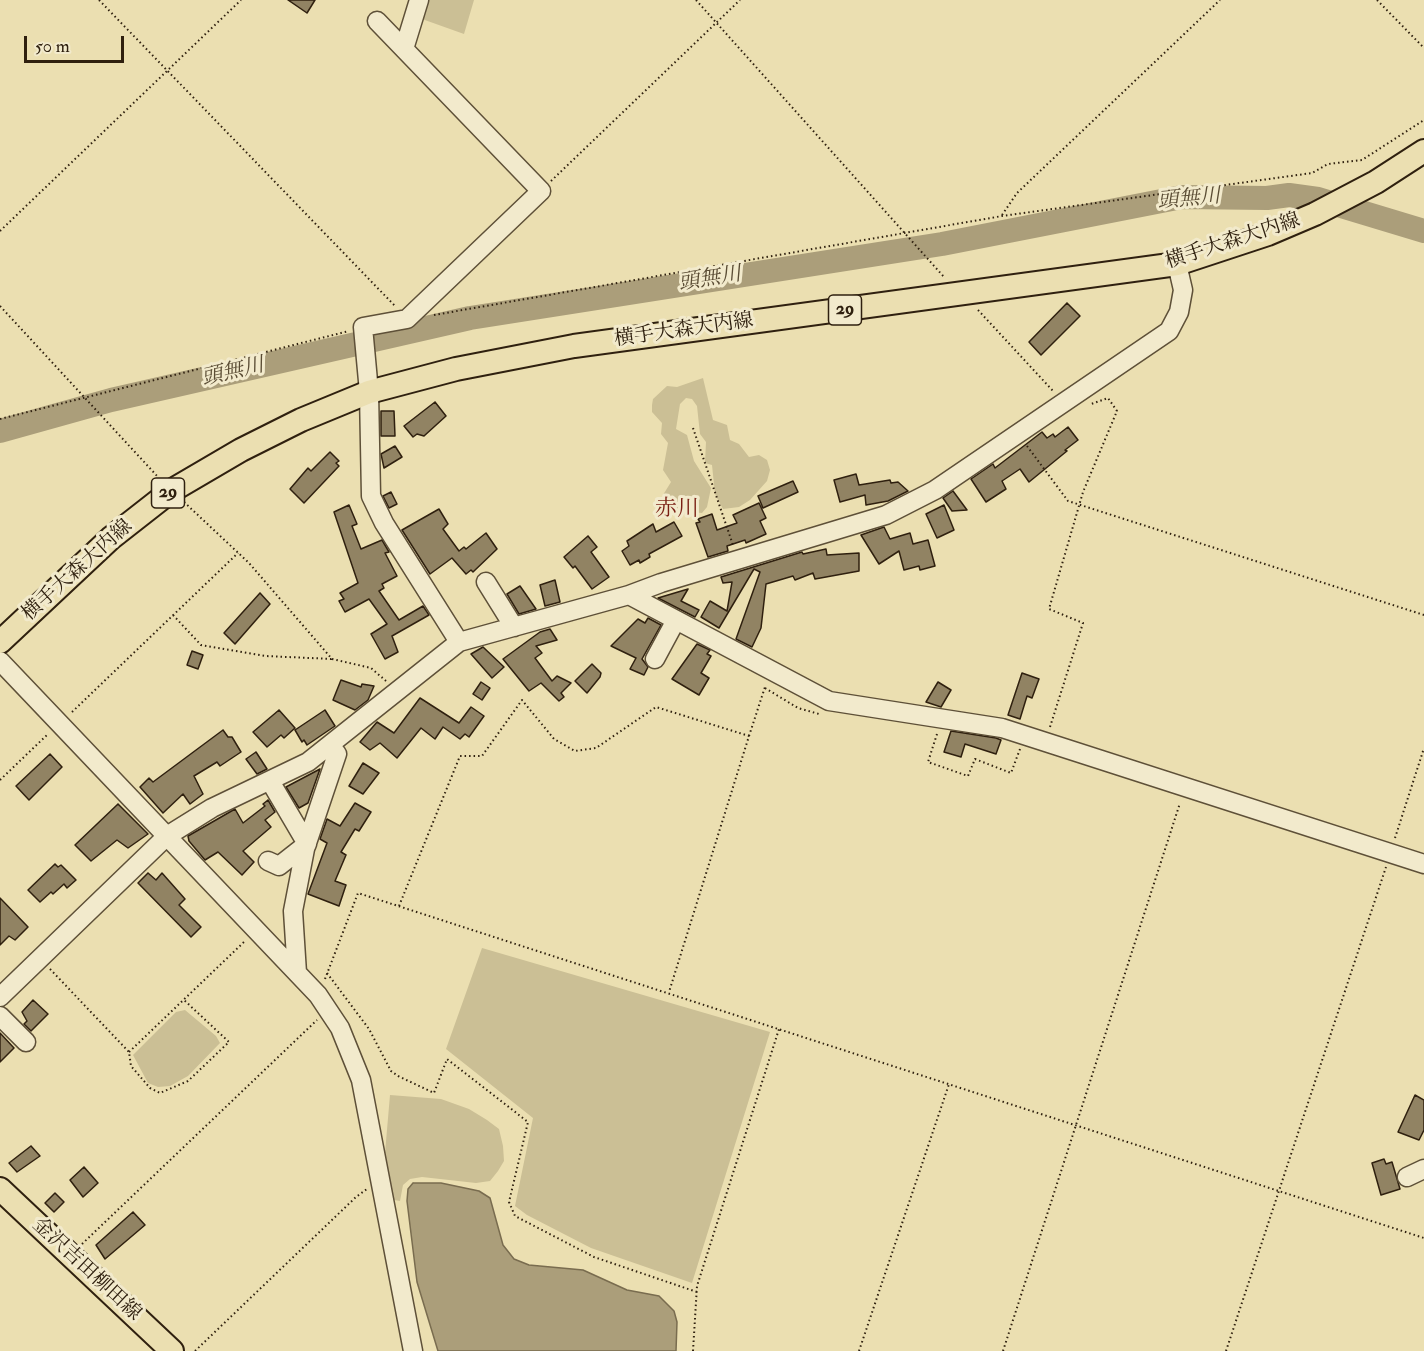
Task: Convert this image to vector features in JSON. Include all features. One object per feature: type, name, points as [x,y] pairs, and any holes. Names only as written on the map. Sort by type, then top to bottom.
[{"type":"main road","name":"横手大森大内線","points":[[0,642],[111,538],[171,491],[241,450],[301,420],[369,392],[456,369],[574,346],[964,295],[1178,264],[1268,234],[1315,214],[1376,182],[1424,151]]},
{"type":"main road","name":"金沢吉田柳田線","points":[[0,1189],[172,1351]]},
{"type":"street","points":[[404,49],[419,0]]},
{"type":"street","points":[[377,21],[541,191],[438,292],[412,314],[363,327],[369,392],[373,503],[459,642]]},
{"type":"street","points":[[0,997],[167,836],[212,808],[308,762],[459,642],[629,595],[738,559],[886,515],[935,490],[1169,331],[1179,312],[1183,290],[1178,264]]},
{"type":"street","points":[[486,582],[514,627]]},
{"type":"street","points":[[629,595],[676,620],[768,680],[828,701],[972,722],[1025,736],[1424,864]]},
{"type":"street","points":[[654,658],[676,620]]},
{"type":"street","points":[[0,661],[297,973],[323,1002],[340,1029],[362,1080],[413,1351]]},
{"type":"street","points":[[297,973],[298,962],[293,946],[293,911],[307,844],[338,754],[331,746]]},
{"type":"street","points":[[270,781],[307,844]]},
{"type":"street","points":[[268,861],[279,866],[307,844]]},
{"type":"street","points":[[0,1016],[26,1042]]},
{"type":"street","points":[[1407,1177],[1424,1169]]},
{"type":"path","points":[[99,0],[412,314],[432,315],[1002,216],[1312,173],[1328,164],[1362,160],[1424,120]]},
{"type":"path","points":[[0,231],[241,0]]},
{"type":"path","points":[[696,0],[945,278],[1069,399],[1087,406],[1108,398],[1118,411],[1079,504],[1049,609],[1083,622],[1045,742]]},
{"type":"path","points":[[541,191],[740,0]]},
{"type":"path","points":[[1002,216],[1017,194],[1220,0]]},
{"type":"path","points":[[1377,0],[1424,48]]},
{"type":"path","points":[[0,306],[171,491],[238,553],[332,659]]},
{"type":"path","points":[[0,419],[363,327]]},
{"type":"path","points":[[693,428],[738,559]]},
{"type":"path","points":[[1018,434],[1068,501],[1424,615]]},
{"type":"path","points":[[0,780],[238,553]]},
{"type":"path","points":[[173,615],[201,645],[265,656],[332,659],[371,668],[398,691]]},
{"type":"path","points":[[669,993],[768,680],[798,708],[828,716]]},
{"type":"path","points":[[399,906],[460,756],[483,756],[522,700],[554,739],[575,751],[596,748],[656,707],[749,736]]},
{"type":"path","points":[[927,732],[938,734],[928,762],[968,776],[975,759],[1011,773],[1025,736]]},
{"type":"path","points":[[1226,1351],[1424,748]]},
{"type":"path","points":[[1003,1351],[1185,787]]},
{"type":"path","points":[[70,1255],[323,1002],[327,973],[358,893],[1424,1238]]},
{"type":"path","points":[[129,1052],[255,930]]},
{"type":"path","points":[[40,959],[129,1052],[131,1066],[150,1088],[160,1093],[168,1092],[188,1081],[229,1042],[184,1000]]},
{"type":"path","points":[[327,973],[369,1029],[392,1071],[398,1076],[434,1093],[447,1059],[528,1122],[509,1202],[515,1216],[594,1257],[697,1292]]},
{"type":"path","points":[[693,1351],[697,1292],[779,1029]]},
{"type":"path","points":[[859,1351],[949,1083]]},
{"type":"path","points":[[195,1351],[356,1197],[382,1180]]},
{"type":"shaded area","points":[[427,0],[474,0],[464,34],[422,19]]},
{"type":"shaded area","points":[[703,378],[713,420],[727,425],[730,440],[739,444],[749,457],[759,455],[767,460],[770,470],[767,481],[750,500],[739,507],[723,509],[715,494],[712,465],[705,463],[706,442],[700,434],[697,406],[692,399],[686,398],[680,404],[676,429],[687,435],[694,461],[711,488],[707,507],[702,513],[682,511],[664,501],[663,495],[671,482],[663,470],[668,443],[661,434],[662,423],[652,412],[652,405],[653,399],[667,386],[677,387]]},
{"type":"shaded area","points":[[482,948],[770,1032],[692,1283],[591,1248],[527,1215],[515,1206],[533,1118],[446,1049]]},
{"type":"shaded area","points":[[185,1010],[216,1036],[220,1043],[188,1076],[170,1086],[158,1087],[148,1083],[133,1055],[176,1012]]},
{"type":"shaded area","points":[[390,1095],[441,1099],[469,1109],[487,1120],[499,1129],[503,1146],[504,1161],[498,1171],[490,1181],[476,1183],[422,1177],[410,1179],[403,1185],[400,1201],[394,1200],[385,1153]]},
{"type":"shaded area","points":[[413,1183],[441,1183],[479,1191],[490,1198],[503,1245],[514,1259],[529,1265],[583,1270],[627,1290],[659,1296],[674,1311],[677,1322],[676,1351],[438,1351],[417,1282],[407,1201],[408,1189]]},
{"type":"building","points":[[288,0],[315,0],[307,13]]},
{"type":"building","points":[[1067,303],[1080,316],[1041,355],[1029,342]]},
{"type":"building","points":[[435,402],[446,416],[424,436],[417,434],[413,437],[404,426]]},
{"type":"building","points":[[381,411],[394,411],[395,436],[381,436]]},
{"type":"building","points":[[1068,427],[1078,440],[1065,450],[1067,451],[1029,482],[1020,469],[1002,481],[1006,489],[986,502],[971,479],[993,464],[995,468],[1042,432],[1047,438],[1053,434],[1055,437]]},
{"type":"building","points":[[395,446],[402,457],[384,468],[381,454]]},
{"type":"building","points":[[330,452],[339,461],[336,463],[339,466],[304,503],[290,489],[308,468],[311,471]]},
{"type":"building","points":[[856,474],[859,485],[890,480],[891,483],[898,482],[908,491],[888,501],[866,505],[865,495],[840,502],[834,480]]},
{"type":"building","points":[[793,481],[798,492],[763,508],[758,496]]},
{"type":"building","points":[[953,491],[967,510],[952,511],[943,498]]},
{"type":"building","points":[[391,492],[397,504],[389,508],[383,496]]},
{"type":"building","points":[[759,503],[766,518],[760,521],[766,534],[746,543],[745,540],[727,546],[728,551],[708,557],[696,523],[700,522],[698,519],[712,514],[717,530],[737,523],[733,515]]},
{"type":"building","points":[[349,505],[357,524],[352,526],[361,549],[382,540],[389,552],[385,553],[397,576],[382,584],[384,588],[379,591],[399,620],[423,606],[429,615],[392,636],[398,652],[385,659],[371,634],[387,624],[369,599],[345,612],[339,601],[344,599],[340,593],[358,583],[334,512]]},
{"type":"building","points":[[944,505],[954,530],[937,538],[926,514]]},
{"type":"building","points":[[439,509],[448,524],[443,529],[459,551],[464,547],[466,549],[486,533],[497,549],[473,572],[471,570],[466,574],[452,558],[430,574],[402,530]]},
{"type":"building","points":[[674,522],[682,536],[649,554],[650,557],[640,563],[639,560],[630,565],[622,551],[629,546],[627,541],[653,524],[656,532]]},
{"type":"building","points":[[884,527],[890,539],[910,533],[913,544],[928,540],[935,566],[920,570],[919,566],[904,570],[899,551],[879,564],[861,535]]},
{"type":"building","points":[[588,536],[597,547],[591,552],[609,577],[592,589],[575,566],[573,568],[564,557]]},
{"type":"building","points":[[826,549],[827,555],[859,553],[859,571],[815,579],[813,573],[795,580],[793,576],[766,584],[761,628],[752,647],[736,639],[760,572],[754,569],[719,628],[701,617],[710,601],[727,611],[732,582],[723,583],[721,577],[802,552],[803,554]]},
{"type":"building","points":[[555,580],[560,602],[545,606],[540,585]]},
{"type":"building","points":[[520,586],[536,609],[519,614],[507,594]]},
{"type":"building","points":[[688,589],[681,601],[699,610],[695,617],[658,598]]},
{"type":"building","points":[[260,593],[270,604],[235,644],[224,633]]},
{"type":"building","points":[[648,618],[661,625],[642,659],[648,667],[644,675],[630,669],[636,658],[611,646],[638,619],[645,623]]},
{"type":"building","points":[[550,629],[557,640],[536,646],[542,653],[535,658],[552,681],[557,676],[571,683],[561,693],[564,697],[559,701],[541,683],[529,691],[503,659],[540,632]]},
{"type":"building","points":[[697,644],[710,650],[707,654],[711,656],[701,673],[709,678],[699,695],[672,679]]},
{"type":"building","points":[[483,647],[504,667],[492,678],[471,654]]},
{"type":"building","points":[[192,651],[203,655],[198,669],[187,665]]},
{"type":"building","points":[[592,664],[601,673],[587,693],[575,681]]},
{"type":"building","points":[[1022,673],[1039,679],[1032,698],[1027,696],[1020,719],[1008,715]]},
{"type":"building","points":[[341,680],[361,687],[362,684],[374,686],[368,700],[355,710],[333,700]]},
{"type":"building","points":[[481,682],[490,688],[482,700],[473,694]]},
{"type":"building","points":[[938,682],[951,690],[941,707],[926,702]]},
{"type":"building","points":[[420,698],[459,723],[471,707],[484,716],[469,737],[465,734],[460,739],[443,727],[435,739],[421,728],[397,758],[380,743],[370,750],[360,742],[377,722],[394,733]]},
{"type":"building","points":[[279,710],[295,728],[284,738],[281,735],[267,747],[253,732]]},
{"type":"building","points":[[325,710],[335,726],[307,745],[304,740],[302,742],[295,730]]},
{"type":"building","points":[[223,730],[228,737],[232,737],[241,752],[220,766],[217,762],[194,776],[203,794],[190,804],[183,794],[163,813],[140,787],[149,778],[153,782]]},
{"type":"building","points":[[951,731],[1001,740],[996,754],[965,744],[961,757],[944,752]]},
{"type":"building","points":[[256,752],[267,769],[257,774],[246,759]]},
{"type":"building","points":[[50,754],[62,767],[29,800],[16,786]]},
{"type":"building","points":[[363,763],[379,773],[363,794],[349,786]]},
{"type":"building","points":[[320,769],[308,803],[299,808],[286,787]]},
{"type":"building","points":[[268,800],[275,812],[265,820],[271,827],[243,851],[254,862],[242,875],[218,852],[205,860],[189,841],[188,836],[235,809],[243,823],[265,806],[263,804]]},
{"type":"building","points":[[355,803],[371,812],[359,831],[355,829],[341,852],[346,855],[335,881],[346,885],[339,906],[308,894],[327,843],[320,839],[327,819],[340,826]]},
{"type":"building","points":[[118,804],[148,834],[128,848],[117,840],[91,861],[75,845]]},
{"type":"building","points":[[55,864],[58,867],[61,865],[76,880],[67,888],[64,884],[40,902],[28,890]]},
{"type":"building","points":[[148,873],[156,880],[162,873],[185,899],[179,905],[201,927],[191,937],[138,883]]},
{"type":"building","points":[[0,898],[28,927],[15,940],[9,936],[0,945]]},
{"type":"building","points":[[33,1000],[48,1014],[31,1031],[24,1024],[27,1021],[22,1012]]},
{"type":"building","points":[[0,1033],[14,1048],[0,1062]]},
{"type":"building","points":[[1415,1095],[1424,1100],[1424,1130],[1419,1140],[1398,1132]]},
{"type":"building","points":[[31,1146],[40,1156],[17,1172],[9,1163]]},
{"type":"building","points":[[1384,1159],[1386,1164],[1392,1162],[1400,1189],[1381,1195],[1372,1163]]},
{"type":"building","points":[[84,1167],[98,1183],[83,1197],[70,1180]]},
{"type":"building","points":[[55,1193],[64,1202],[54,1212],[45,1203]]},
{"type":"building","points":[[133,1212],[145,1225],[105,1259],[96,1245]]},
{"type":"waterway","name":"頭無川","points":[[0,431],[111,400],[470,318],[942,244],[1182,197],[1267,198],[1289,195],[1318,199],[1424,231]]},
{"type":"district","name":"赤川","points":[[677,510]]}]
